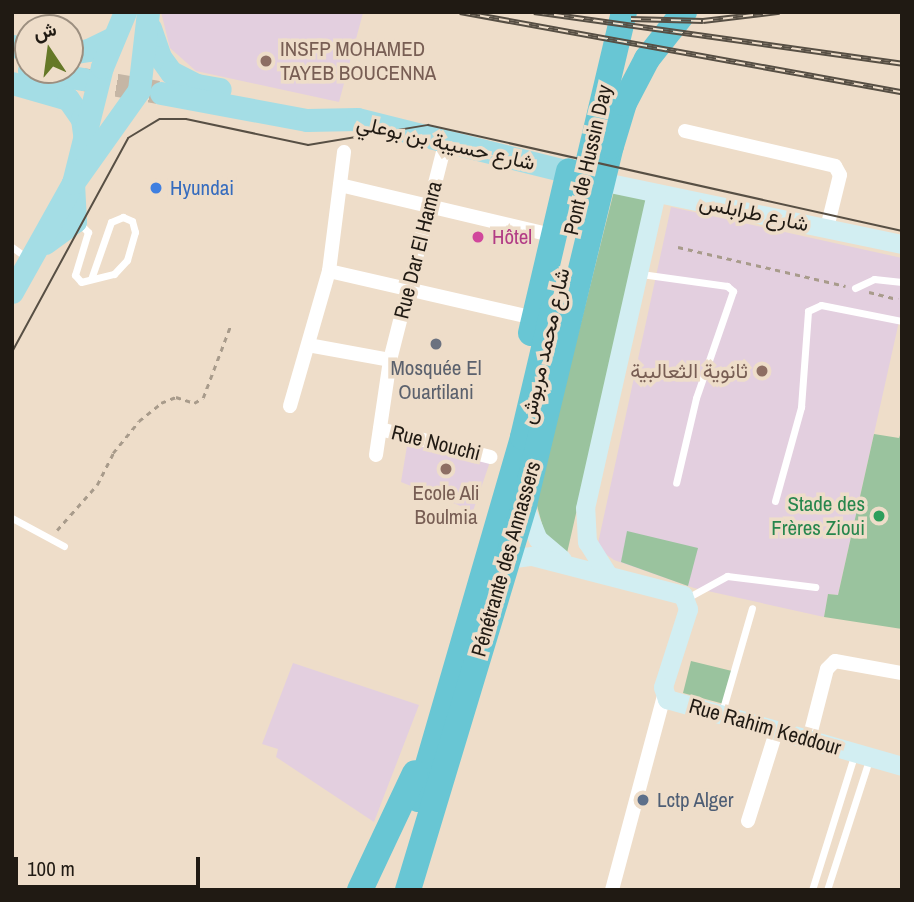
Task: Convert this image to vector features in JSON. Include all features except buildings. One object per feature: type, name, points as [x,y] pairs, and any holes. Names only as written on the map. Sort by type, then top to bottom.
[{"type":"highway","points":[[609,70],[618,12]]},
{"type":"highway","points":[[609,70],[624,12]]},
{"type":"highway","name":"Pont de Hussin Day","points":[[590,225],[624,103],[647,59],[684,12]]},
{"type":"highway","name":"Pont de Hussin Day","points":[[561,243],[609,70]]},
{"type":"highway","points":[[499,552],[491,505],[534,318],[561,243],[569,171]]},
{"type":"highway","name":"Pénétrante des Annassers","points":[[408,890],[499,552],[524,505],[590,225]]},
{"type":"highway","name":"شارع محمد مربوش","points":[[437,724],[499,552],[561,243]]},
{"type":"highway","points":[[360,890],[437,724]]},
{"type":"highway","points":[[389,890],[437,724]]},
{"type":"main road","points":[[25,255],[75,221],[73,183],[85,144],[96,86],[125,13]]},
{"type":"main road","points":[[148,17],[160,57],[180,78],[357,119]]},
{"type":"main road","points":[[12,292],[25,255],[139,90],[148,17]]},
{"type":"main road","points":[[84,51],[113,38]]},
{"type":"main road","points":[[12,83],[68,99],[82,119],[85,144]]},
{"type":"main road","name":"شارع حسيبة بن بوعلي","points":[[161,93],[307,120],[357,119],[427,140],[446,140],[605,182]]},
{"type":"main road","name":"شارع طرابلس","points":[[605,182],[902,244]]},
{"type":"main road","points":[[579,568],[579,537],[656,193]]},
{"type":"main road","points":[[524,505],[543,545],[579,568]]},
{"type":"main road","points":[[584,522],[590,548],[608,575]]},
{"type":"main road","points":[[499,552],[532,556],[686,598]]},
{"type":"main road","name":"Rue Rahim Keddour","points":[[686,598],[688,609],[664,695],[902,765]]},
{"type":"street","points":[[685,131],[835,166],[839,175],[827,228]]},
{"type":"street","name":"Rue Dar El Hamra","points":[[376,455],[390,360],[427,206],[446,140]]},
{"type":"street","points":[[290,406],[329,271],[344,152]]},
{"type":"street","points":[[340,185],[561,243]]},
{"type":"street","points":[[329,271],[534,318]]},
{"type":"street","points":[[308,345],[390,360]]},
{"type":"street","name":"Rue Nouchi","points":[[380,429],[491,457]]},
{"type":"street","points":[[808,738],[827,669],[835,661],[902,673]]},
{"type":"street","points":[[612,890],[664,695]]},
{"type":"street","points":[[748,821],[777,729]]},
{"type":"lane","points":[[75,221],[88,237],[75,275],[81,282],[114,274],[127,260],[135,232],[132,221],[123,217],[111,222],[91,279]]},
{"type":"lane","points":[[637,273],[727,286],[733,291],[696,398],[676,483]]},
{"type":"lane","points":[[855,288],[874,279],[902,282]]},
{"type":"lane","points":[[775,501],[802,407],[808,310],[821,305],[902,321]]},
{"type":"lane","points":[[12,518],[64,545]]},
{"type":"lane","points":[[686,598],[727,576],[816,587]]},
{"type":"lane","points":[[722,714],[752,608]]},
{"type":"lane","points":[[812,890],[837,810],[863,754]]},
{"type":"lane","points":[[827,890],[852,814],[863,754]]},
{"type":"lane","points":[[837,810],[852,814]]},
{"type":"path","points":[[678,247],[898,299]]},
{"type":"path","points":[[50,538],[97,485],[113,453],[139,421],[176,397],[194,403],[203,398],[230,327]]},
{"type":"shaded area","name":"INSFP MOHAMED TAYEB BOUCENNA","points":[[161,12],[363,13],[339,102],[196,71],[170,48]]},
{"type":"shaded area","name":"ثانوية الثعالبية","points":[[671,207],[902,258],[902,308],[838,595],[828,594],[824,617],[694,588],[614,560],[597,548]]},
{"type":"shaded area","name":"Ecole Ali Boulmia","points":[[408,440],[491,459],[473,511],[401,482]]},
{"type":"shaded area","points":[[293,663],[419,705],[374,822],[276,757],[278,749],[262,744]]},
{"type":"green space","points":[[615,187],[648,198],[567,553],[545,535],[536,502]]},
{"type":"green space","name":"Stade des Frères Zioui","points":[[902,429],[902,629],[824,617],[828,594],[838,595],[874,434],[899,438]]},
{"type":"green space","points":[[627,531],[698,548],[688,586],[621,562]]},
{"type":"green space","points":[[691,661],[732,671],[724,704],[683,693]]},
{"type":"tunnel","points":[[84,79],[158,92]]},
{"type":"tram line","points":[[12,352],[128,138],[160,119],[186,119],[308,145],[428,125],[902,231]]},
{"type":"railway","points":[[460,12],[902,92]]},
{"type":"railway","points":[[534,12],[902,64]]},
{"type":"railway","points":[[631,19],[703,21],[779,12]]},
{"type":"place","name":"INSFP MOHAMED TAYEB BOUCENNA","points":[[266,61]]},
{"type":"place","name":"Hyundai","points":[[156,188]]},
{"type":"place","name":"Hôtel","points":[[478,237]]},
{"type":"place","name":"Mosquée El Ouartilani","points":[[436,344]]},
{"type":"place","name":"ثانوية الثعالبية","points":[[762,371]]},
{"type":"place","name":"Ecole Ali Boulmia","points":[[446,469]]},
{"type":"place","name":"Stade des Frères Zioui","points":[[879,516]]},
{"type":"place","name":"Lctp Alger","points":[[643,800]]}]
